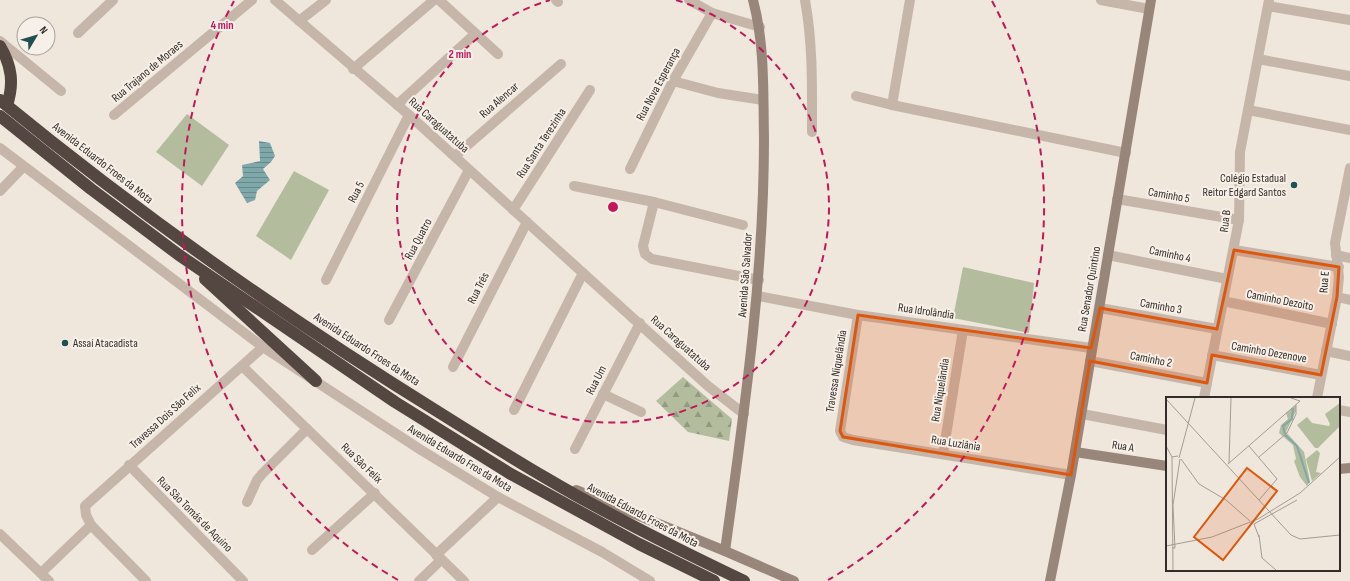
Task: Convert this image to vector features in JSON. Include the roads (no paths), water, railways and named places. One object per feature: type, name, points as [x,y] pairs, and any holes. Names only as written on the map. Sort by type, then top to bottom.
[{"type":"highway","points":[[0,46],[11,76],[12,90],[3,103]]},
{"type":"highway","name":"Avenida Eduardo Froes da Mota","points":[[3,103],[56,146],[168,231],[377,374],[546,478],[691,556],[744,581]]},
{"type":"highway","points":[[0,116],[91,189],[179,255],[395,402],[509,474],[639,544],[714,581]]},
{"type":"highway","points":[[179,255],[316,381]]},
{"type":"street","points":[[78,34],[113,0]]},
{"type":"street","name":"Rua Trajano de Moraes","points":[[114,115],[252,0]]},
{"type":"street","name":"Rua Caraguatatuba","points":[[275,0],[455,156],[708,386],[744,414]]},
{"type":"street","points":[[299,21],[326,0]]},
{"type":"street","points":[[353,69],[434,0]]},
{"type":"street","points":[[439,0],[498,54]]},
{"type":"street","points":[[689,0],[712,13],[760,27]]},
{"type":"street","name":"Avenida São Salvador","points":[[725,551],[744,414],[758,296],[764,186],[760,27],[753,0]]},
{"type":"street","points":[[805,0],[810,28],[812,53],[812,132]]},
{"type":"street","points":[[892,105],[910,0]]},
{"type":"street","points":[[1101,0],[1150,4]]},
{"type":"street","points":[[1269,3],[1350,20]]},
{"type":"street","name":"Rua B","points":[[1204,397],[1217,329],[1224,302],[1226,279],[1234,250],[1239,220],[1240,152],[1269,3]]},
{"type":"street","name":"Rua Senador Quintino","points":[[1050,581],[1082,414],[1091,348],[1100,308],[1150,4]]},
{"type":"street","name":"Rua Nova Esperança","points":[[630,169],[673,81],[712,13]]},
{"type":"street","points":[[397,105],[475,34]]},
{"type":"street","points":[[0,41],[61,91]]},
{"type":"street","points":[[1258,59],[1350,76]]},
{"type":"street","name":"Rua Alencar","points":[[455,156],[560,64]]},
{"type":"street","points":[[673,81],[718,93],[763,100]]},
{"type":"street","name":"Rua Santa Terezinha","points":[[513,210],[590,90]]},
{"type":"street","points":[[856,96],[892,105],[1126,153]]},
{"type":"street","points":[[1248,110],[1350,130]]},
{"type":"street","name":"Rua 5","points":[[326,280],[409,115]]},
{"type":"street","name":"Avenida Eduardo Fros da Mota","points":[[0,148],[23,167],[263,347],[421,450],[498,497],[602,552],[650,581]]},
{"type":"street","points":[[0,191],[23,167]]},
{"type":"street","name":"Rua E","points":[[1317,397],[1337,297],[1339,267],[1335,243],[1350,168]]},
{"type":"street","name":"Rua Quatro","points":[[389,320],[469,170]]},
{"type":"street","points":[[574,186],[654,202],[743,225]]},
{"type":"street","name":"Caminho 5","points":[[1117,199],[1239,220]]},
{"type":"street","points":[[654,202],[643,246],[647,256],[652,259],[759,280]]},
{"type":"street","name":"Rua Três","points":[[453,367],[527,222]]},
{"type":"street","points":[[1234,250],[1339,267]]},
{"type":"street","name":"Caminho 4","points":[[1108,255],[1226,279]]},
{"type":"street","points":[[1336,255],[1350,258]]},
{"type":"street","points":[[514,410],[583,273]]},
{"type":"street","name":"Rua Idrolândia","points":[[758,296],[858,315],[1091,348]]},
{"type":"street","points":[[1337,297],[1350,300]]},
{"type":"street","name":"Caminho Dezoito","points":[[1224,302],[1332,324]]},
{"type":"street","name":"Caminho 3","points":[[1100,308],[1217,329]]},
{"type":"street","name":"Travessa Niquelândia","points":[[840,431],[858,315]]},
{"type":"street","name":"Rua Um","points":[[575,449],[640,323]]},
{"type":"street","name":"Rua Niquelândia","points":[[943,454],[963,330]]},
{"type":"street","name":"Travessa Dois São Felix","points":[[91,524],[86,515],[86,506],[129,465],[263,347]]},
{"type":"street","points":[[1326,351],[1350,356]]},
{"type":"street","name":"Caminho Dezenove","points":[[1212,355],[1322,375]]},
{"type":"street","name":"Caminho 2","points":[[1090,360],[1207,383]]},
{"type":"street","name":"Rua São Felix","points":[[242,366],[375,493],[464,581]]},
{"type":"street","points":[[603,394],[641,412]]},
{"type":"street","points":[[1340,410],[1350,412]]},
{"type":"street","points":[[1082,414],[1166,430]]},
{"type":"street","points":[[247,502],[259,477],[307,429]]},
{"type":"street","name":"Rua Luziânia","points":[[840,431],[843,437],[853,440],[1071,475]]},
{"type":"street","name":"Rua A","points":[[1075,452],[1166,466]]},
{"type":"street","name":"Rua São Tomás de Aquino","points":[[129,465],[243,581]]},
{"type":"street","points":[[1340,469],[1350,468]]},
{"type":"street","points":[[546,478],[725,551],[794,581]]},
{"type":"street","points":[[312,550],[375,493]]},
{"type":"street","points":[[419,581],[439,557],[498,497]]},
{"type":"street","points":[[41,573],[91,524],[146,581]]},
{"type":"street","points":[[0,534],[49,581]]},
{"type":"water","points":[[259,141],[270,143],[275,156],[263,169],[270,180],[257,191],[255,200],[247,203],[235,183],[243,176],[242,165],[260,161]]},
{"type":"place","name":"Colégio Estadual Reitor Edgard Santos","points":[[1294,185]]},
{"type":"place","name":"Assaí Atacadista","points":[[65,343]]}]
